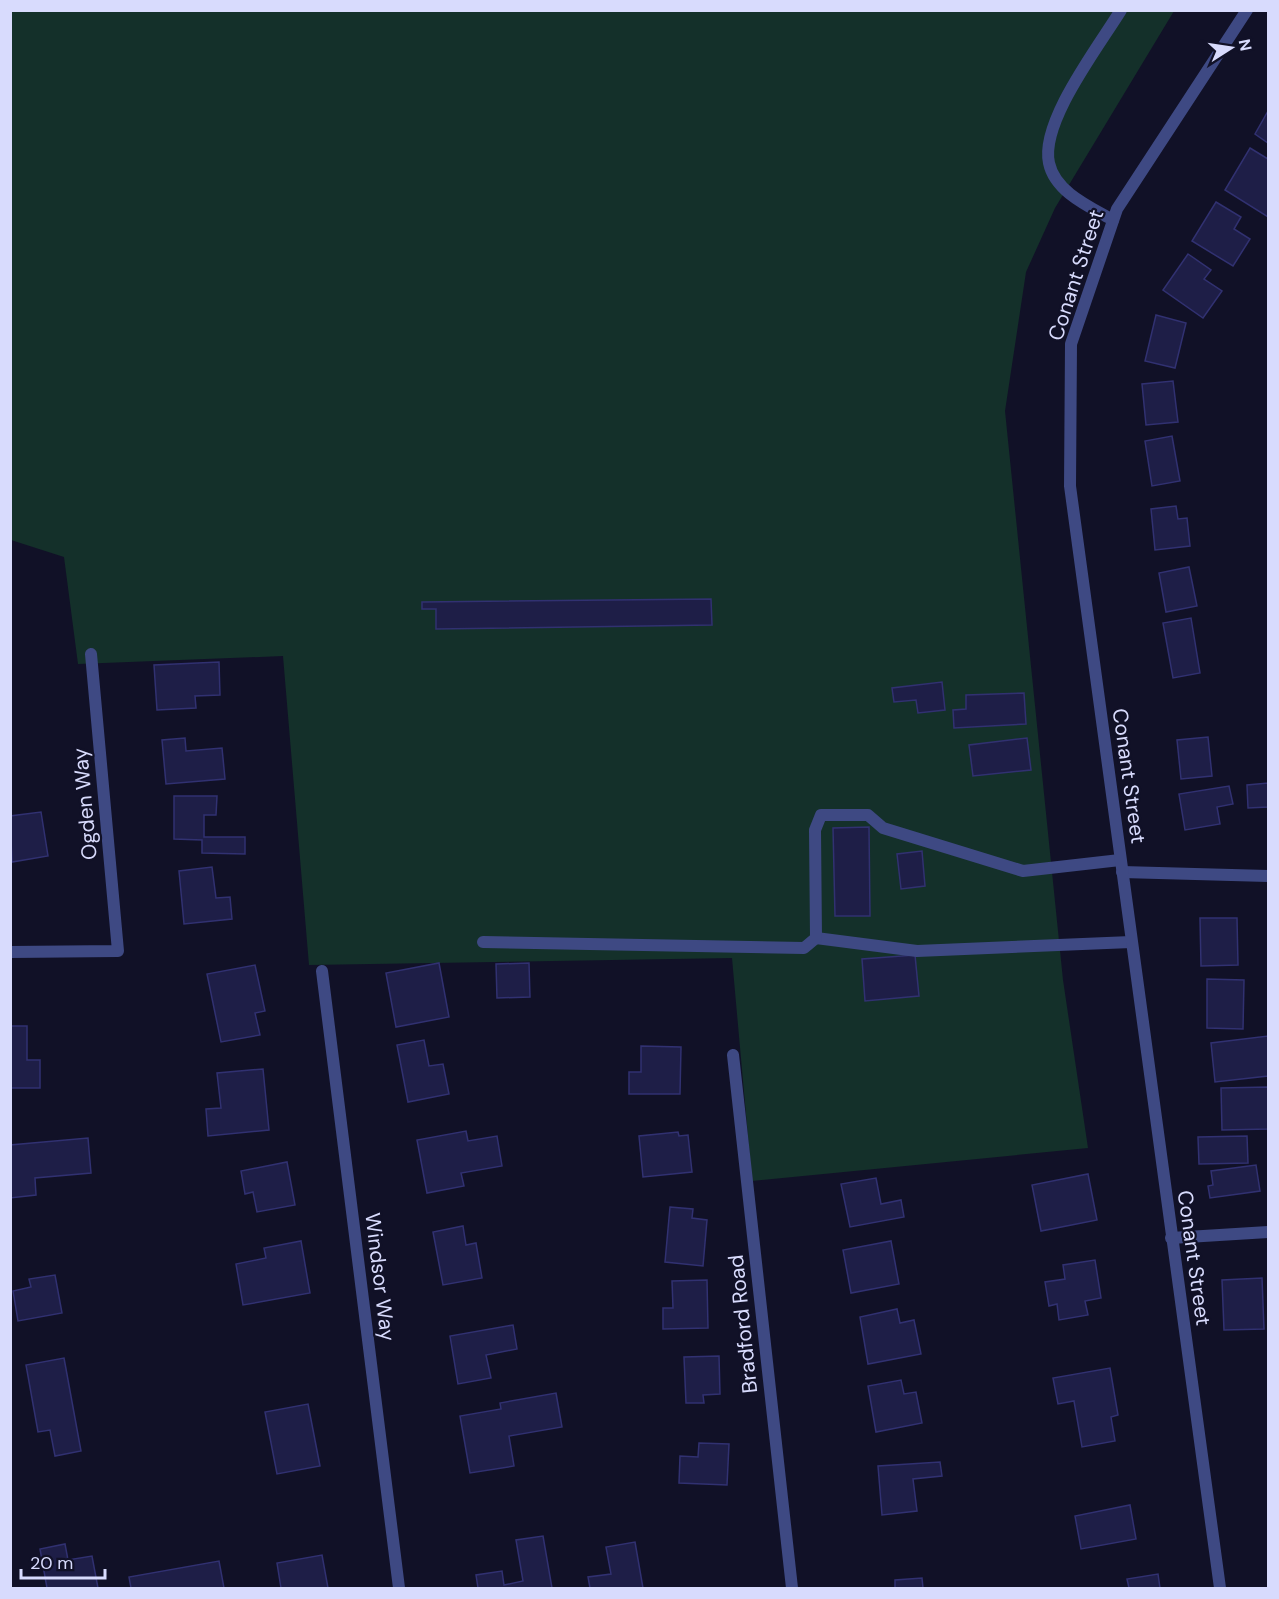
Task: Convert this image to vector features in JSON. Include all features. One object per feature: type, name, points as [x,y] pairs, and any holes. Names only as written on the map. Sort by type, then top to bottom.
[{"type":"street","points":[[1113,220],[1075,198],[1060,184],[1049,164],[1048,139],[1056,115],[1121,10]]},
{"type":"street","name":"Conant Street","points":[[1220,1588],[1070,486],[1071,344],[1117,208],[1247,10]]},
{"type":"street","name":"Ogden Way","points":[[10,952],[118,951],[92,654]]},
{"type":"street","points":[[816,938],[815,830],[821,815],[868,815],[883,828],[1023,871],[1121,866],[1269,876]]},
{"type":"street","points":[[483,942],[804,948],[816,938],[917,951],[1131,942]]},
{"type":"street","name":"Windsor Way","points":[[322,971],[399,1588]]},
{"type":"street","name":"Bradford Road","points":[[733,1055],[792,1588]]},
{"type":"street","points":[[1171,1238],[1269,1232]]},
{"type":"green space","points":[[10,11],[1174,11],[1055,208],[1026,272],[1005,411],[1063,980],[1088,1148],[752,1181],[732,958],[309,965],[283,656],[78,664],[64,557],[11,540]]},
{"type":"building","points":[[1268,111],[1268,143],[1255,134]]},
{"type":"building","points":[[1250,148],[1268,159],[1268,217],[1225,190]]},
{"type":"building","points":[[1216,202],[1241,217],[1234,229],[1250,239],[1233,266],[1192,241]]},
{"type":"building","points":[[1188,254],[1211,270],[1204,279],[1222,291],[1203,318],[1163,290]]},
{"type":"building","points":[[1156,315],[1186,323],[1175,368],[1145,361]]},
{"type":"building","points":[[1173,381],[1178,422],[1146,425],[1142,384]]},
{"type":"building","points":[[1172,436],[1180,481],[1152,486],[1145,441]]},
{"type":"building","points":[[1176,506],[1178,519],[1187,518],[1190,546],[1155,550],[1151,509]]},
{"type":"building","points":[[1189,567],[1197,606],[1166,612],[1159,573]]},
{"type":"building","points":[[711,599],[712,625],[436,629],[436,609],[422,609],[422,602]]},
{"type":"building","points":[[1191,618],[1200,673],[1173,678],[1163,623]]},
{"type":"building","points":[[219,662],[220,695],[195,696],[196,708],[157,710],[154,665]]},
{"type":"building","points":[[942,682],[945,710],[918,713],[916,700],[894,702],[892,688]]},
{"type":"building","points":[[1024,693],[1026,724],[954,728],[953,710],[966,709],[966,695]]},
{"type":"building","points":[[1208,737],[1212,776],[1181,779],[1177,740]]},
{"type":"building","points":[[185,738],[186,751],[222,748],[225,779],[166,784],[162,740]]},
{"type":"building","points":[[1027,738],[1031,770],[973,776],[969,745]]},
{"type":"building","points":[[1268,783],[1268,807],[1248,808],[1247,785]]},
{"type":"building","points":[[1229,786],[1233,804],[1217,807],[1220,824],[1185,830],[1179,794]]},
{"type":"building","points":[[174,796],[217,796],[216,815],[204,815],[204,837],[245,837],[245,854],[202,853],[202,840],[174,839]]},
{"type":"building","points":[[41,812],[48,856],[12,862],[10,816]]},
{"type":"building","points":[[869,827],[870,916],[835,916],[833,828]]},
{"type":"building","points":[[922,851],[925,886],[901,889],[897,854]]},
{"type":"building","points":[[212,867],[216,898],[230,897],[232,919],[184,924],[179,871]]},
{"type":"building","points":[[1200,918],[1237,918],[1238,965],[1201,966]]},
{"type":"building","points":[[915,955],[919,996],[865,1001],[862,959]]},
{"type":"building","points":[[439,963],[449,1017],[396,1027],[386,973]]},
{"type":"building","points":[[529,963],[530,997],[497,998],[496,964]]},
{"type":"building","points":[[255,965],[265,1011],[255,1013],[260,1035],[221,1042],[207,974]]},
{"type":"building","points":[[1207,979],[1244,980],[1243,1029],[1207,1028]]},
{"type":"building","points":[[10,1026],[27,1026],[27,1060],[40,1060],[40,1088],[10,1088]]},
{"type":"building","points":[[1268,1036],[1268,1076],[1215,1082],[1211,1043]]},
{"type":"building","points":[[424,1040],[429,1066],[443,1064],[449,1094],[408,1102],[397,1045]]},
{"type":"building","points":[[641,1046],[681,1047],[680,1094],[629,1094],[629,1072],[641,1072]]},
{"type":"building","points":[[263,1069],[269,1130],[208,1136],[206,1109],[221,1108],[217,1073]]},
{"type":"building","points":[[1268,1087],[1268,1129],[1222,1130],[1221,1088]]},
{"type":"building","points":[[466,1131],[468,1141],[497,1136],[502,1166],[461,1173],[464,1186],[427,1193],[417,1140]]},
{"type":"building","points":[[678,1132],[679,1136],[688,1135],[692,1172],[643,1177],[639,1136]]},
{"type":"building","points":[[1247,1136],[1248,1163],[1199,1164],[1198,1137]]},
{"type":"building","points":[[88,1138],[91,1173],[35,1178],[36,1195],[10,1198],[10,1145]]},
{"type":"building","points":[[287,1162],[295,1205],[257,1212],[253,1192],[245,1194],[241,1171]]},
{"type":"building","points":[[1256,1165],[1260,1191],[1210,1198],[1208,1186],[1213,1185],[1211,1171]]},
{"type":"building","points":[[1088,1174],[1097,1220],[1041,1231],[1032,1185]]},
{"type":"building","points":[[876,1178],[881,1204],[901,1200],[904,1217],[850,1227],[841,1184]]},
{"type":"building","points":[[670,1207],[693,1209],[692,1218],[707,1220],[703,1266],[665,1262]]},
{"type":"building","points":[[463,1226],[466,1245],[476,1243],[482,1278],[443,1285],[433,1232]]},
{"type":"building","points":[[301,1241],[310,1293],[243,1305],[236,1264],[266,1258],[264,1248]]},
{"type":"building","points":[[891,1241],[899,1284],[851,1293],[843,1250]]},
{"type":"building","points":[[1095,1260],[1101,1298],[1085,1301],[1088,1315],[1059,1320],[1057,1304],[1049,1306],[1045,1282],[1065,1279],[1063,1265]]},
{"type":"building","points":[[55,1275],[62,1313],[18,1321],[13,1291],[31,1287],[29,1279]]},
{"type":"building","points":[[1262,1278],[1264,1329],[1224,1330],[1222,1280]]},
{"type":"building","points":[[707,1280],[708,1328],[663,1329],[663,1308],[673,1308],[672,1281]]},
{"type":"building","points":[[897,1309],[900,1323],[914,1320],[921,1354],[868,1364],[860,1317]]},
{"type":"building","points":[[513,1325],[517,1349],[486,1355],[491,1378],[458,1384],[450,1336]]},
{"type":"building","points":[[719,1356],[720,1394],[703,1395],[704,1403],[686,1403],[684,1357]]},
{"type":"building","points":[[64,1358],[81,1451],[55,1456],[50,1430],[38,1432],[26,1365]]},
{"type":"building","points":[[1110,1368],[1118,1415],[1111,1417],[1115,1441],[1082,1447],[1074,1401],[1058,1404],[1053,1378]]},
{"type":"building","points":[[901,1380],[904,1394],[916,1392],[922,1423],[876,1432],[868,1386]]},
{"type":"building","points":[[556,1393],[562,1427],[509,1436],[514,1466],[470,1473],[460,1416],[501,1409],[500,1403]]},
{"type":"building","points":[[308,1404],[320,1466],[277,1474],[265,1412]]},
{"type":"building","points":[[699,1443],[729,1444],[727,1485],[679,1483],[680,1456],[698,1457]]},
{"type":"building","points":[[940,1462],[942,1476],[913,1479],[917,1511],[882,1515],[878,1466]]},
{"type":"building","points":[[1130,1505],[1136,1539],[1081,1549],[1075,1516]]},
{"type":"building","points":[[543,1536],[552,1588],[478,1588],[476,1575],[502,1571],[504,1585],[523,1581],[516,1540]]},
{"type":"building","points":[[635,1542],[643,1588],[590,1588],[588,1577],[611,1574],[606,1547]]},
{"type":"building","points":[[65,1544],[68,1560],[92,1556],[98,1588],[47,1588],[40,1549]]},
{"type":"building","points":[[322,1555],[328,1588],[281,1588],[277,1563]]},
{"type":"building","points":[[219,1561],[224,1588],[131,1588],[129,1577]]},
{"type":"building","points":[[1158,1574],[1160,1588],[1129,1588],[1127,1579]]},
{"type":"building","points":[[922,1578],[923,1588],[895,1588],[895,1580]]}]
